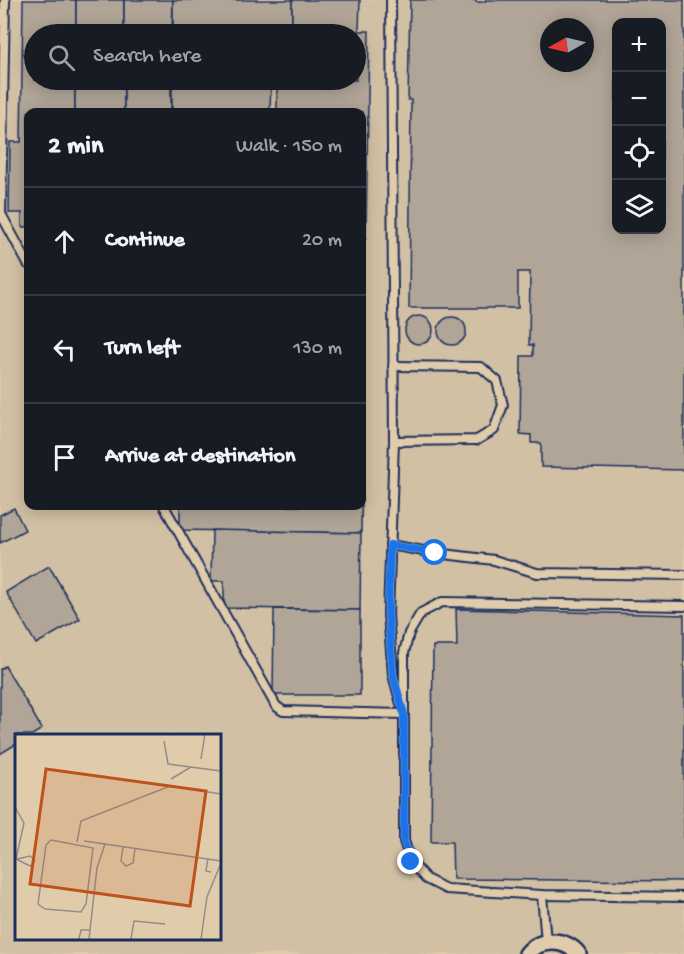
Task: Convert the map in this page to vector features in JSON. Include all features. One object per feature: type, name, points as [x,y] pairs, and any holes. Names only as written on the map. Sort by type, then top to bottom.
[{"type":"street","points":[[527,954],[537,945],[546,942],[570,946],[578,954]]},
{"type":"lane","points":[[5,0],[1,214],[24,257]]},
{"type":"lane","points":[[391,0],[394,441],[388,625],[393,675],[404,714]]},
{"type":"lane","points":[[393,366],[481,367],[497,381],[503,405],[494,430],[477,440],[394,441]]},
{"type":"lane","points":[[166,510],[276,706],[283,711],[404,714]]},
{"type":"lane","points":[[390,545],[494,560],[537,573],[684,575]]},
{"type":"lane","points":[[684,606],[442,602],[421,614],[409,633],[404,653],[404,842],[411,862],[426,879],[446,890],[542,895],[684,897]]},
{"type":"lane","points":[[542,895],[546,942]]},
{"type":"shaded area","points":[[0,0],[684,0],[684,954],[0,954]]},
{"type":"building","points":[[23,0],[76,0],[76,24],[24,24],[24,90],[75,90],[75,108],[24,108],[24,227],[22,227],[22,213],[9,213],[10,142],[21,142]]},
{"type":"building","points":[[76,0],[124,0],[124,24],[76,24]]},
{"type":"building","points":[[124,0],[173,0],[172,24],[124,24]]},
{"type":"building","points":[[173,0],[292,0],[292,24],[173,24]]},
{"type":"building","points":[[292,0],[360,0],[359,24],[292,24]]},
{"type":"building","points":[[410,0],[485,2],[485,0],[684,0],[684,470],[541,467],[541,443],[531,443],[531,435],[520,434],[521,356],[533,356],[533,345],[529,345],[530,272],[518,272],[518,308],[409,308],[411,100],[408,100]]},
{"type":"building","points":[[366,31],[369,31],[366,239],[366,108],[277,108],[277,90],[366,90]]},
{"type":"building","points":[[75,90],[124,90],[124,108],[75,108]]},
{"type":"building","points":[[124,90],[171,90],[171,108],[124,108]]},
{"type":"building","points":[[172,90],[271,90],[270,108],[172,108]]},
{"type":"building","points":[[419,316],[429,320],[433,330],[429,340],[419,344],[409,340],[405,330],[409,320]]},
{"type":"building","points":[[452,317],[462,321],[466,331],[462,341],[452,345],[442,341],[438,331],[442,321]]},
{"type":"building","points":[[14,508],[25,530],[0,543],[0,515]]},
{"type":"building","points":[[180,510],[361,510],[361,533],[180,530]]},
{"type":"building","points":[[212,530],[361,533],[360,610],[224,608],[224,581],[211,581]]},
{"type":"building","points":[[49,566],[80,619],[36,644],[6,592]]},
{"type":"building","points":[[274,609],[360,610],[360,695],[273,695]]},
{"type":"building","points":[[456,609],[684,615],[684,881],[453,879],[452,842],[431,842],[433,646],[457,646]]},
{"type":"building","points":[[5,666],[42,729],[34,734],[15,734],[15,745],[0,754],[0,669]]},
{"type":"route","points":[[411,862],[404,842],[404,714],[393,675],[388,615],[390,545],[435,553]]}]
